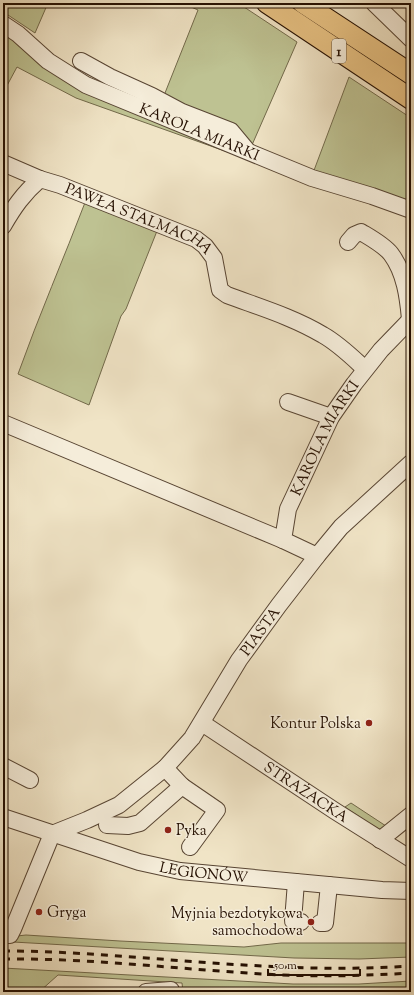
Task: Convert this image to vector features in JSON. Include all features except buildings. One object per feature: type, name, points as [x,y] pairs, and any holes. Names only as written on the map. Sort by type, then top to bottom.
[{"type":"main road","name":"1","points":[[267,3],[411,99]]},
{"type":"main road","name":"1","points":[[308,6],[411,74]]},
{"type":"street","points":[[374,3],[411,39]]},
{"type":"street","name":"KAROLA MIARKI","points":[[3,24],[18,34],[48,61],[86,85],[312,178],[372,196],[411,210]]},
{"type":"street","points":[[81,61],[110,77],[152,96],[182,112],[231,131],[247,150]]},
{"type":"street","points":[[3,164],[40,179],[15,205],[3,226]]},
{"type":"street","name":"PAWŁA STALMACHA","points":[[40,179],[60,185],[196,239],[205,246],[214,258],[220,290],[227,295],[302,323],[319,332],[342,348],[365,369]]},
{"type":"street","points":[[348,242],[354,235],[361,232],[370,237],[391,254],[401,272],[408,295],[410,319]]},
{"type":"street","name":"KAROLA MIARKI","points":[[283,540],[288,509],[331,417],[365,369],[410,319]]},
{"type":"street","points":[[288,402],[331,417]]},
{"type":"street","points":[[3,423],[283,540],[317,556]]},
{"type":"street","name":"PIASTA","points":[[52,834],[119,805],[165,768],[192,738],[239,660],[317,556],[341,527],[411,463]]},
{"type":"street","name":"STRAŻACKA","points":[[202,723],[411,859]]},
{"type":"street","points":[[3,766],[30,780]]},
{"type":"street","points":[[165,768],[182,786],[217,810],[190,847]]},
{"type":"street","points":[[107,825],[128,826],[140,823],[182,786]]},
{"type":"street","name":"PIASTA","points":[[95,848],[119,805]]},
{"type":"street","points":[[380,840],[411,815]]},
{"type":"street","name":"LEGIONÓW","points":[[3,817],[139,862],[180,871],[411,891]]},
{"type":"street","points":[[76,841],[87,820]]},
{"type":"street","points":[[10,935],[52,834]]},
{"type":"street","points":[[296,882],[293,921],[301,922]]},
{"type":"street","points":[[320,923],[325,923],[329,885]]},
{"type":"street","points":[[146,992],[170,990]]},
{"type":"green space","points":[[9,3],[48,3],[35,33],[5,13]]},
{"type":"green space","points":[[182,3],[238,3],[297,42],[252,145],[163,98],[198,10]]},
{"type":"green space","points":[[3,33],[13,36],[43,63],[250,160],[76,98],[17,67],[3,93]]},
{"type":"green space","points":[[349,77],[411,118],[411,204],[313,173]]},
{"type":"green space","points":[[86,200],[157,231],[126,309],[121,316],[89,405],[18,374]]},
{"type":"green space","points":[[351,803],[389,828],[383,831],[345,807]]},
{"type":"green space","points":[[26,935],[244,947],[281,943],[411,943],[411,957],[359,959],[294,958],[13,942],[17,936]]},
{"type":"green space","points":[[3,968],[293,984],[359,984],[411,981],[411,992],[183,992],[182,983],[58,975],[39,992],[3,992]]},
{"type":"railway","points":[[3,951],[36,951],[300,968],[411,966]]},
{"type":"railway","points":[[3,959],[68,960],[300,976],[411,973]]},
{"type":"place","name":"Kontur Polska","points":[[369,723]]},
{"type":"place","name":"Pyka","points":[[168,830]]},
{"type":"place","name":"Gryga","points":[[39,912]]},
{"type":"place","name":"Myjnia bezdotykowa samochodowa","points":[[311,922]]}]
